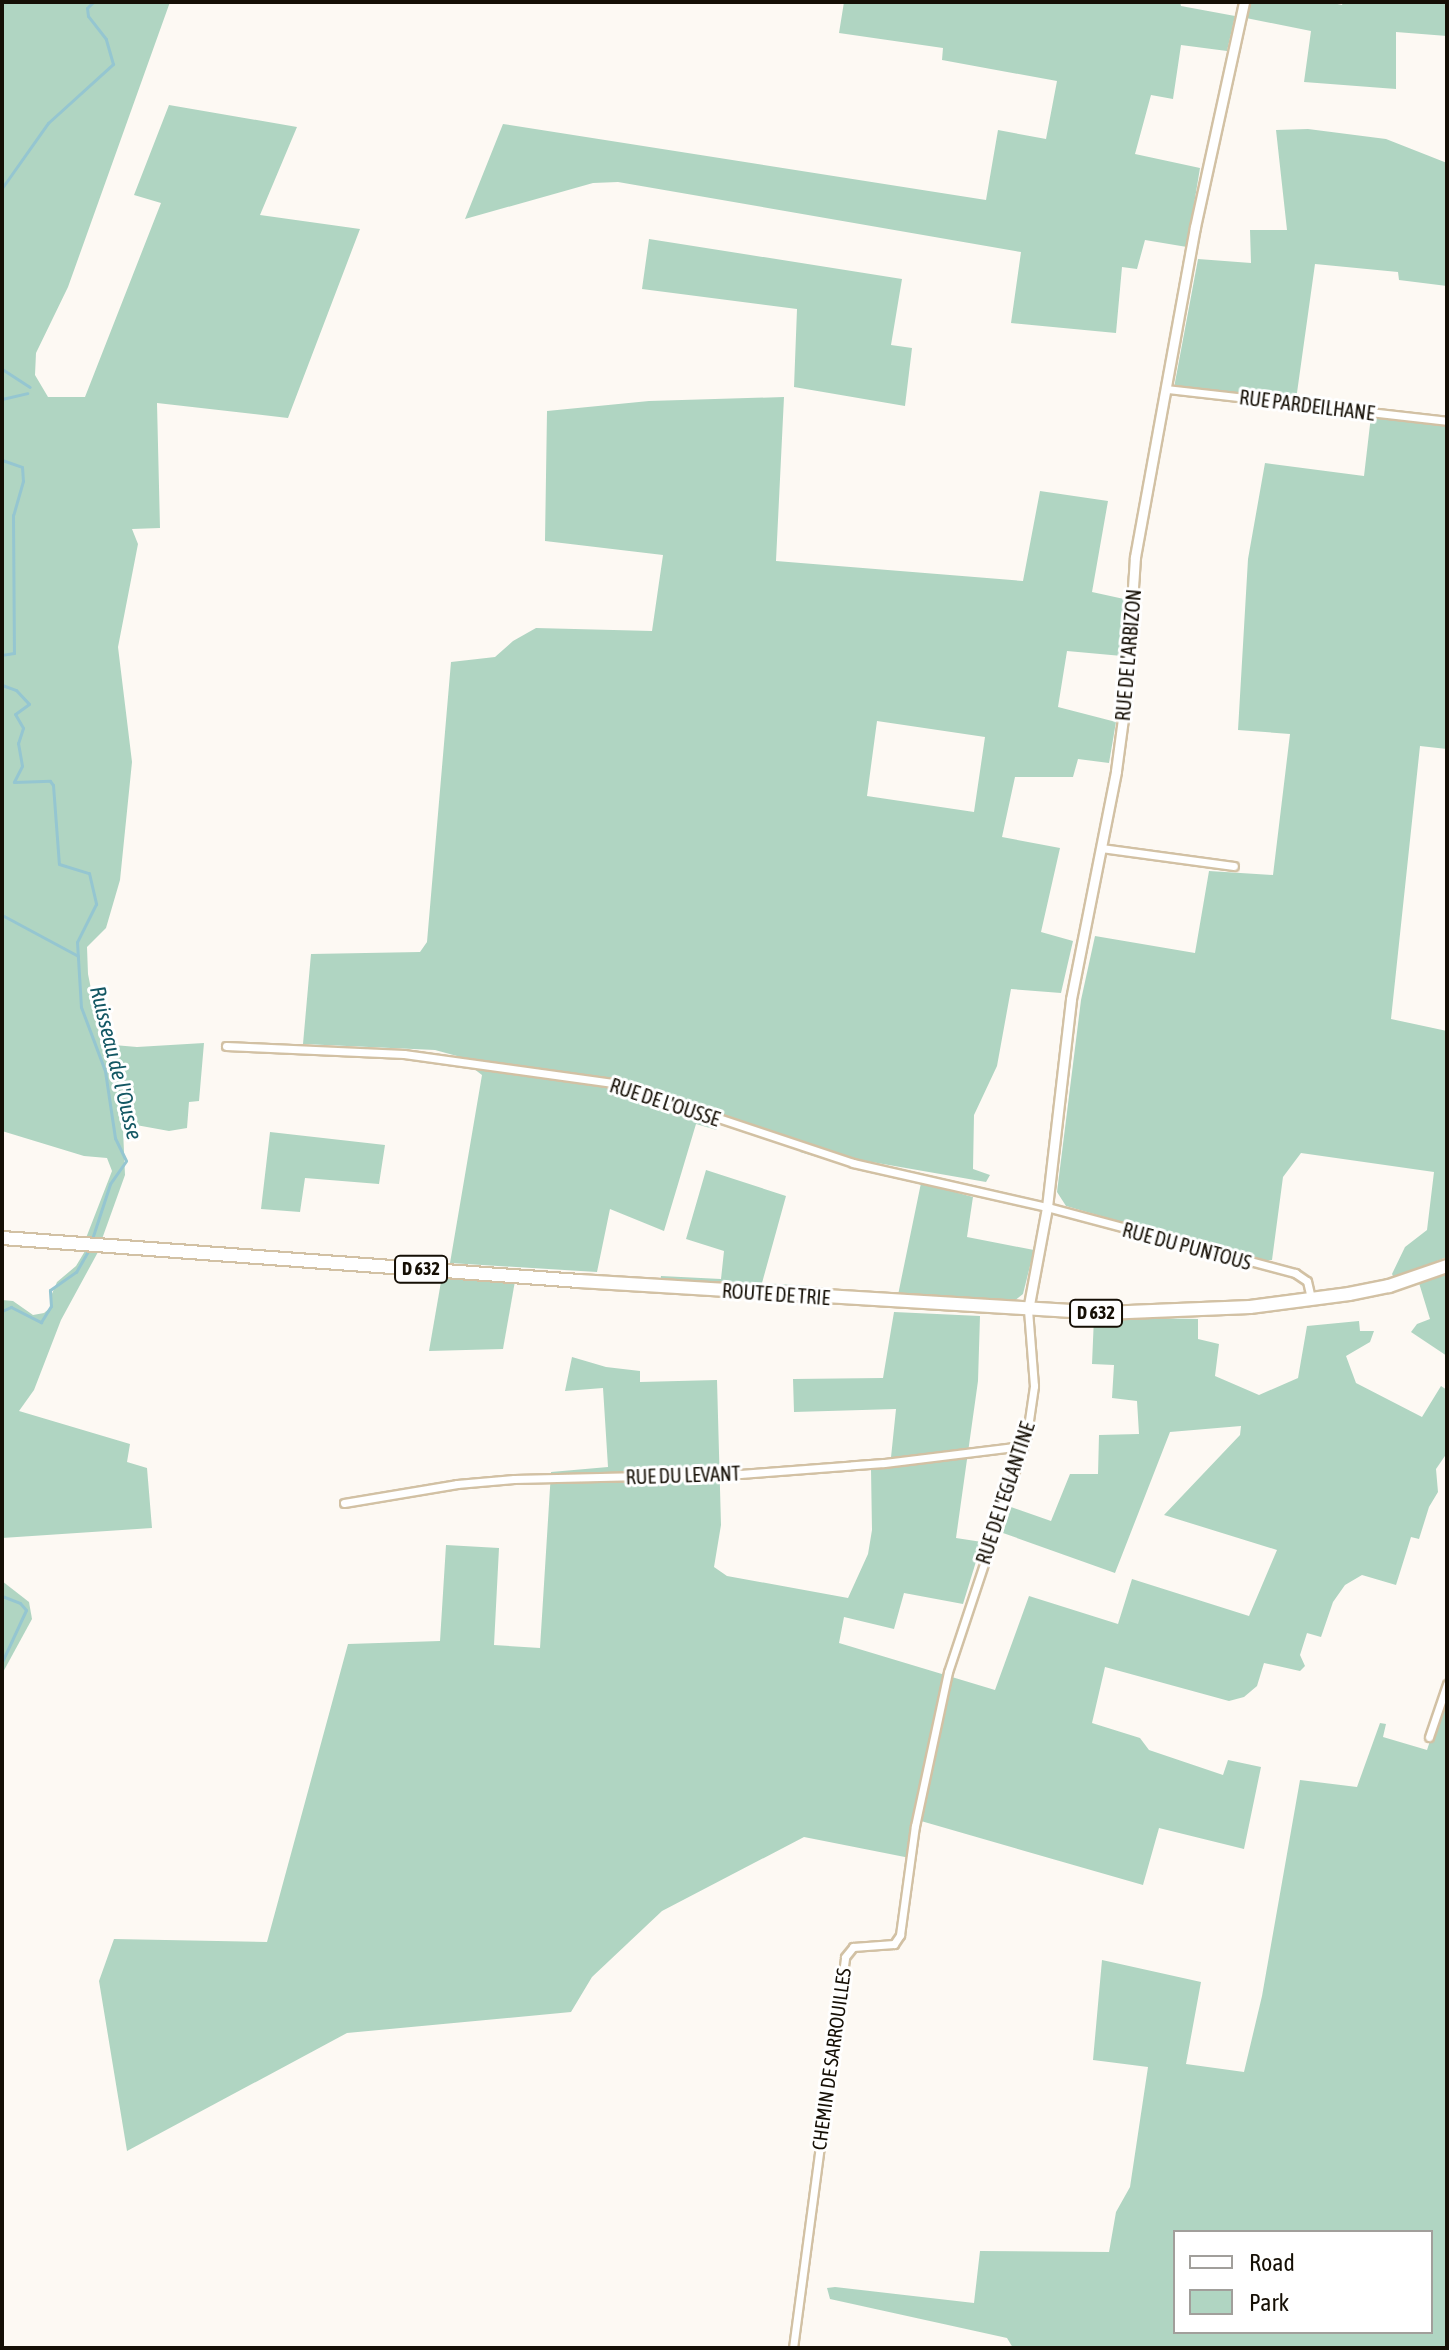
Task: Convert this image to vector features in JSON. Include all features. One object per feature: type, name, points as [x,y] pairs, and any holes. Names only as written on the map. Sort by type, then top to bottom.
[{"type":"main road","name":"ROUTE DE TRIE","points":[[2,1238],[1028,1310],[1168,1313],[1250,1307],[1389,1286],[1447,1266]]},
{"type":"street","name":"RUE DE L'ARBIZON","points":[[1028,1310],[1047,1207],[1071,999],[1101,848],[1126,696],[1135,557],[1195,227],[1244,2]]},
{"type":"street","name":"RUE PARDEILHANE","points":[[1167,389],[1447,421]]},
{"type":"street","points":[[1101,848],[1234,866]]},
{"type":"street","name":"RUE DE L'OUSSE","points":[[226,1046],[404,1054],[613,1083],[853,1163],[1047,1207]]},
{"type":"street","name":"RUE DU PUNTOUS","points":[[1047,1207],[1295,1273],[1307,1281],[1311,1298]]},
{"type":"street","name":"RUE DE L'EGLANTINE","points":[[948,1672],[1023,1446],[1034,1386],[1028,1310]]},
{"type":"street","name":"RUE DU LEVANT","points":[[344,1503],[500,1480],[740,1474],[884,1463],[1023,1446]]},
{"type":"street","name":"CHEMIN DE SARROUILLES","points":[[793,2348],[845,1957],[853,1947],[894,1944],[900,1935],[915,1826],[948,1672]]},
{"type":"street","points":[[1429,1737],[1447,1684]]},
{"type":"green space","points":[[2,2],[170,2],[68,287],[36,353],[35,375],[48,397],[85,397],[161,203],[134,195],[169,105],[297,127],[260,215],[360,229],[288,418],[157,403],[160,528],[132,529],[138,544],[118,647],[132,762],[120,880],[106,928],[87,947],[88,974],[102,1044],[137,1047],[204,1043],[199,1101],[189,1102],[187,1128],[169,1131],[136,1125],[123,1129],[125,1175],[102,1239],[86,1238],[112,1171],[107,1158],[84,1156],[2,1131]]},
{"type":"green space","points":[[844,2],[1180,2],[1181,6],[1235,16],[1227,51],[1181,45],[1173,99],[1151,95],[1135,154],[1200,168],[1187,247],[1145,240],[1137,269],[1122,267],[1116,333],[1011,323],[1021,252],[618,182],[593,183],[465,219],[503,124],[986,200],[998,130],[1046,139],[1057,81],[942,60],[943,48],[839,33]]},
{"type":"green space","points":[[1250,2],[1328,2],[1342,5],[1343,2],[1447,2],[1447,36],[1396,32],[1396,89],[1304,82],[1311,31],[1246,18]]},
{"type":"green space","points":[[1308,129],[1386,139],[1447,163],[1447,286],[1399,280],[1398,272],[1315,264],[1295,407],[1173,393],[1198,259],[1251,263],[1250,230],[1287,230],[1276,130]]},
{"type":"green space","points":[[649,239],[902,279],[891,345],[912,348],[905,406],[794,387],[797,309],[642,289]]},
{"type":"green space","points":[[784,397],[776,561],[1023,581],[1040,491],[1108,501],[1092,592],[1124,599],[1122,656],[1067,651],[1058,707],[1116,722],[1109,763],[1078,759],[1073,777],[1015,777],[1002,837],[1060,848],[1041,932],[1073,941],[1061,993],[1011,989],[997,1066],[974,1115],[973,1169],[990,1175],[986,1182],[843,1157],[841,1164],[800,1152],[803,1142],[721,1115],[717,1130],[696,1124],[664,1231],[610,1209],[597,1272],[450,1263],[482,1075],[457,1056],[435,1050],[303,1044],[311,954],[420,952],[427,942],[451,662],[495,657],[513,641],[536,628],[652,631],[663,555],[545,541],[547,411],[649,401]],"holes":[[[877,721],[985,737],[974,812],[867,796]]]},
{"type":"green space","points":[[1371,416],[1447,423],[1447,749],[1420,746],[1391,1019],[1447,1031],[1447,1257],[1394,1278],[1392,1274],[1405,1247],[1427,1230],[1434,1172],[1301,1153],[1283,1177],[1272,1260],[1255,1260],[1066,1206],[1057,1192],[1081,1000],[1095,936],[1195,953],[1209,871],[1273,875],[1290,734],[1238,730],[1248,559],[1265,463],[1364,476]]},
{"type":"green space","points":[[270,1132],[385,1145],[379,1184],[305,1178],[300,1212],[261,1209]]},
{"type":"green space","points":[[706,1170],[786,1196],[762,1283],[810,1286],[809,1291],[660,1282],[661,1276],[721,1279],[724,1251],[686,1239]]},
{"type":"green space","points":[[921,1183],[973,1197],[967,1237],[1034,1250],[1023,1294],[1014,1301],[999,1302],[898,1295]]},
{"type":"green space","points":[[85,1251],[98,1252],[61,1320],[34,1390],[19,1411],[130,1444],[127,1462],[147,1468],[152,1528],[2,1538],[2,1300],[13,1301],[33,1315],[44,1313],[51,1307],[51,1296],[57,1282],[76,1266]]},
{"type":"green space","points":[[1447,1273],[1447,1356],[1411,1332],[1417,1324],[1430,1319],[1419,1283]]},
{"type":"green space","points":[[442,1276],[515,1281],[503,1349],[429,1351]]},
{"type":"green space","points":[[894,1312],[980,1316],[978,1381],[956,1538],[982,1542],[963,1604],[904,1593],[894,1629],[844,1617],[839,1643],[995,1690],[1029,1596],[1118,1624],[1132,1579],[1249,1616],[1277,1550],[1164,1515],[1240,1435],[1241,1426],[1170,1432],[1115,1573],[1003,1533],[1011,1507],[1051,1521],[1070,1474],[1098,1474],[1099,1435],[1139,1434],[1137,1401],[1112,1398],[1114,1365],[1092,1364],[1094,1317],[1198,1319],[1198,1339],[1219,1344],[1215,1376],[1259,1395],[1298,1378],[1307,1326],[1359,1321],[1360,1331],[1374,1331],[1370,1342],[1346,1356],[1356,1383],[1422,1417],[1441,1386],[1447,1390],[1447,1453],[1436,1469],[1438,1492],[1429,1507],[1419,1539],[1411,1537],[1396,1585],[1362,1575],[1345,1585],[1333,1602],[1321,1637],[1307,1633],[1300,1655],[1305,1666],[1300,1671],[1264,1663],[1257,1686],[1244,1697],[1229,1701],[1105,1667],[1092,1723],[1140,1738],[1149,1750],[1223,1775],[1228,1760],[1261,1767],[1244,1849],[1159,1828],[1143,1885],[921,1821],[915,1859],[804,1837],[662,1911],[592,1977],[571,2012],[347,2033],[127,2151],[99,1981],[114,1939],[267,1942],[348,1644],[440,1641],[446,1545],[499,1548],[494,1645],[540,1648],[551,1472],[608,1467],[603,1388],[565,1391],[572,1357],[606,1367],[640,1371],[640,1382],[717,1380],[721,1525],[714,1567],[727,1576],[848,1598],[868,1554],[872,1530],[871,1469],[890,1467],[896,1409],[794,1412],[793,1379],[883,1378]]},
{"type":"green space","points":[[2,1581],[29,1602],[32,1619],[2,1674]]},
{"type":"green space","points":[[1447,1689],[1447,2348],[1013,2348],[1007,2338],[830,2299],[827,2288],[835,2287],[974,2303],[980,2251],[1109,2252],[1116,2212],[1130,2187],[1148,2067],[1093,2060],[1102,1960],[1201,1982],[1186,2064],[1244,2072],[1262,1996],[1300,1780],[1357,1787],[1380,1723],[1386,1724],[1383,1737],[1427,1750]]},
{"type":"waterway","name":"Ruisseau de l'Ousse","points":[[2,188],[48,123],[113,64],[106,39],[88,16],[87,8],[93,2]]},
{"type":"waterway","name":"Ruisseau de l'Ousse","points":[[2,369],[30,387]]},
{"type":"waterway","name":"Ruisseau de l'Ousse","points":[[2,399],[27,393]]},
{"type":"waterway","name":"Ruisseau de l'Ousse","points":[[2,460],[22,467],[23,481],[13,515],[14,653],[2,655]]},
{"type":"waterway","name":"Ruisseau de l'Ousse","points":[[2,685],[16,690],[29,704],[15,714],[23,728],[18,743],[22,766],[14,782],[50,781],[53,785],[59,864],[89,873],[96,904],[77,942],[81,1007],[105,1071],[115,1138],[126,1161],[110,1184],[92,1239]]},
{"type":"waterway","points":[[2,915],[78,956]]},
{"type":"waterway","name":"Ruisseau de l'Ousse","points":[[2,1311],[11,1307],[41,1322],[51,1306],[50,1290],[76,1272],[91,1246]]},
{"type":"waterway","name":"Ruisseau de l'Ousse","points":[[2,1596],[20,1603],[26,1610],[2,1662]]}]
